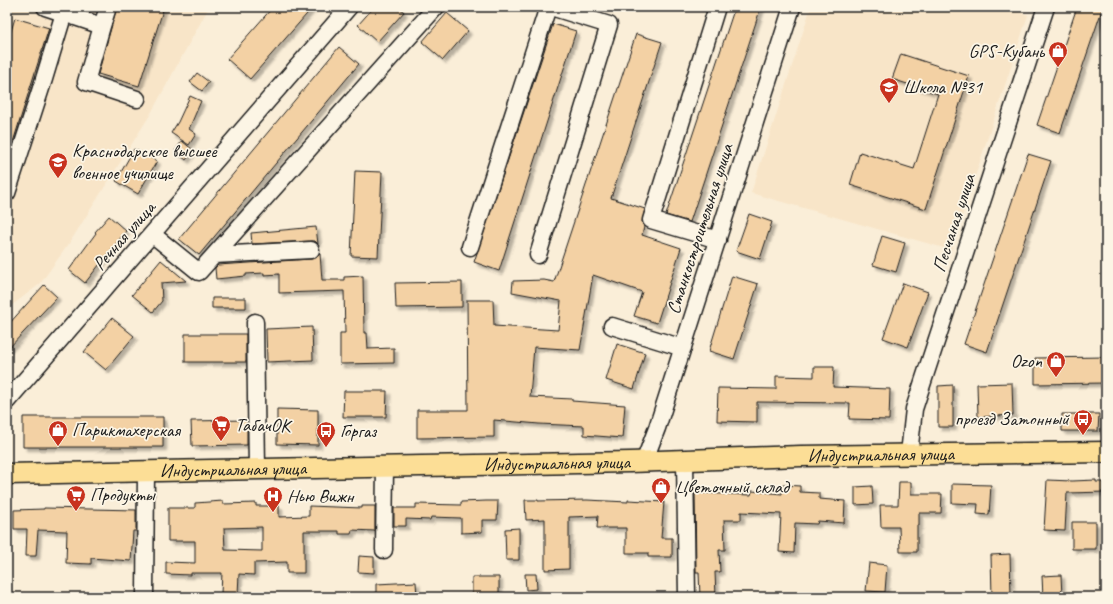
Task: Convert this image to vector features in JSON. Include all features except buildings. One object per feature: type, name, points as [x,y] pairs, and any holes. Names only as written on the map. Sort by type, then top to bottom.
[{"type":"main road","name":"Индустриальная улица","points":[[7,474],[644,462],[909,454],[1106,452]]},
{"type":"street","points":[[45,7],[102,26]]},
{"type":"street","points":[[107,7],[86,82],[136,99]]},
{"type":"street","name":"Речная улица","points":[[7,401],[349,7]]},
{"type":"street","points":[[152,234],[199,272],[436,7]]},
{"type":"street","points":[[470,247],[549,7],[609,25],[538,255]]},
{"type":"street","points":[[717,7],[651,220],[718,240]]},
{"type":"street","name":"Станкостроительная улица","points":[[644,462],[657,428],[792,7]]},
{"type":"street","name":"Песчаная улица","points":[[909,454],[914,409],[1046,7]]},
{"type":"street","points":[[7,193],[64,13]]},
{"type":"street","points":[[214,255],[312,250]]},
{"type":"street","points":[[255,322],[257,469]]},
{"type":"street","points":[[612,326],[683,348]]},
{"type":"street","points":[[685,460],[687,597]]},
{"type":"street","points":[[384,550],[385,466]]},
{"type":"street","points":[[145,597],[146,471]]},
{"type":"shaded area","name":"Краснодарское высшее военное училище","points":[[7,7],[209,7],[150,115],[70,242],[40,284],[7,309]]},
{"type":"shaded area","name":"Школа №31","points":[[811,7],[1004,7],[1028,15],[951,250],[751,193]]},
{"type":"place","name":"GPS-Кубань","points":[[1058,68]]},
{"type":"place","name":"Школа №31","points":[[889,104]]},
{"type":"place","name":"Краснодарское высшее военное училище","points":[[58,179]]},
{"type":"place","name":"Ozon","points":[[1056,378]]},
{"type":"place","name":"проезд Затонный","points":[[1083,436]]},
{"type":"place","name":"ТабачОК","points":[[221,442]]},
{"type":"place","name":"Парикмахерская","points":[[58,447]]},
{"type":"place","name":"Горгаз","points":[[326,448]]},
{"type":"place","name":"Цветочный склад","points":[[661,504]]},
{"type":"place","name":"Продукты","points":[[76,512]]},
{"type":"place","name":"Нью Вижн","points":[[273,513]]}]
